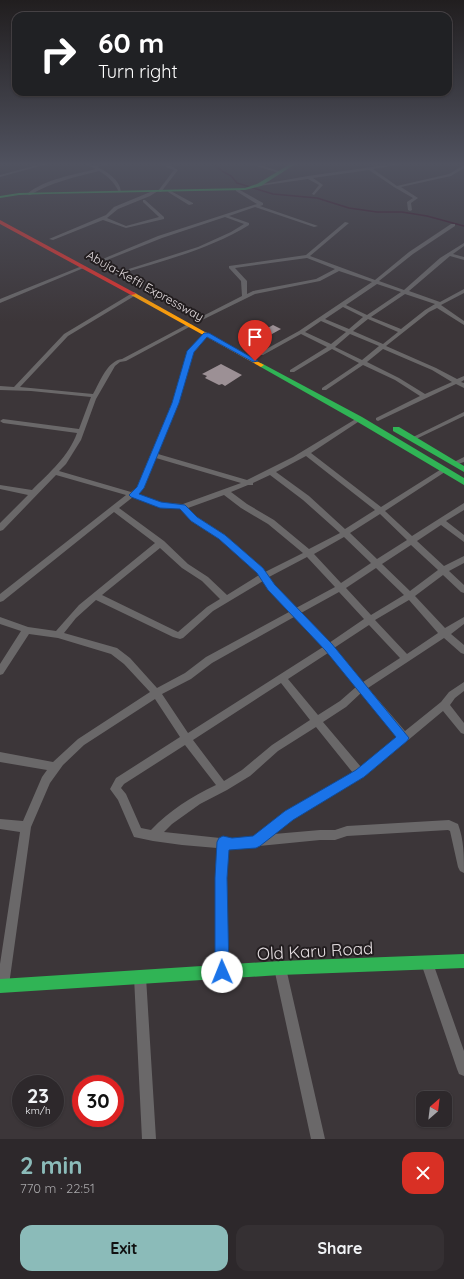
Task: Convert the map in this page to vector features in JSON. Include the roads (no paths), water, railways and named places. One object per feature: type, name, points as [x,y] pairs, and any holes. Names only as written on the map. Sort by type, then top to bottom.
[{"type":"main road","name":"Abuja-Keffi Expressway","points":[[2,216],[51,239],[115,274],[194,323],[206,334],[359,419],[464,482]]},
{"type":"main road","name":"Abuja-Keffi Expressway","points":[[0,222],[134,294],[273,361]]},
{"type":"main road","points":[[375,417],[414,438],[464,469]]},
{"type":"main road","name":"Old Karu Road","points":[[2,985],[280,968],[464,960]]},
{"type":"street","points":[[51,239],[108,216]]},
{"type":"street","points":[[104,218],[126,227],[162,218],[160,216]]},
{"type":"street","points":[[95,263],[160,238],[226,216]]},
{"type":"street","points":[[115,274],[202,247],[237,231],[247,224],[226,216]]},
{"type":"street","points":[[286,216],[316,226]]},
{"type":"street","points":[[308,256],[346,223]]},
{"type":"street","points":[[261,354],[301,332],[342,305],[376,282],[411,253],[453,225]]},
{"type":"street","points":[[292,371],[330,348],[368,317],[406,292],[449,254],[464,244]]},
{"type":"street","points":[[449,254],[464,259]]},
{"type":"street","points":[[245,297],[244,281],[231,267],[308,256],[339,269],[439,304],[464,323]]},
{"type":"street","points":[[0,301],[84,266]]},
{"type":"street","points":[[0,528],[64,462],[78,440],[95,396],[113,365],[118,361],[124,360],[256,292],[318,280],[339,269]]},
{"type":"street","points":[[324,389],[362,362],[428,311],[464,291]]},
{"type":"street","points":[[15,389],[66,336],[134,294]]},
{"type":"street","points":[[456,295],[464,298]]},
{"type":"street","points":[[342,305],[401,331]]},
{"type":"street","points":[[320,319],[434,369],[464,386]]},
{"type":"street","points":[[301,332],[330,348],[397,380],[424,396]]},
{"type":"street","points":[[0,599],[134,495],[140,488],[175,403],[189,355],[206,334]]},
{"type":"street","points":[[375,417],[464,378]]},
{"type":"street","points":[[0,388],[95,396]]},
{"type":"street","points":[[414,438],[464,414]]},
{"type":"street","points":[[55,472],[134,495],[160,505],[182,507],[225,492],[271,472],[325,443],[359,419]]},
{"type":"street","points":[[3,421],[81,431]]},
{"type":"street","points":[[306,454],[381,511],[464,590]]},
{"type":"street","points":[[154,455],[250,482]]},
{"type":"street","points":[[455,463],[464,459]]},
{"type":"street","points":[[96,596],[114,606],[180,636],[210,609],[264,576],[344,533],[445,470]]},
{"type":"street","points":[[271,472],[306,498],[344,533],[410,596],[444,633],[464,650]]},
{"type":"street","points":[[0,487],[33,493]]},
{"type":"street","points":[[225,492],[244,506],[271,522],[308,553],[406,659]]},
{"type":"street","points":[[2,985],[26,827],[46,780],[59,762],[81,742],[156,693],[188,676],[209,660],[340,588],[464,506]]},
{"type":"street","points":[[182,507],[194,519],[222,537],[260,570],[271,587],[328,647],[404,738]]},
{"type":"street","points":[[115,509],[161,543],[185,566],[205,579],[226,599]]},
{"type":"street","points":[[441,521],[464,539]]},
{"type":"street","points":[[58,635],[73,616],[161,543]]},
{"type":"street","points":[[464,559],[443,570],[410,596],[369,620],[315,657],[120,781],[116,789],[122,797],[138,833],[182,840],[223,842],[232,844],[320,835],[334,835],[347,831],[449,825],[454,828],[464,867]]},
{"type":"street","points":[[0,620],[27,630],[58,635],[114,651],[128,662],[156,693],[186,738],[224,787]]},
{"type":"street","points":[[153,836],[168,820],[196,800],[224,787],[246,773],[275,748],[316,720],[343,704],[362,687],[464,620]]},
{"type":"street","points":[[0,671],[27,630]]},
{"type":"street","points":[[282,678],[360,774]]},
{"type":"street","points":[[256,842],[289,815],[360,774],[444,705],[452,695],[464,686]]},
{"type":"street","points":[[444,705],[464,730]]},
{"type":"street","points":[[0,757],[55,767]]},
{"type":"street","points":[[0,824],[26,827]]},
{"type":"street","points":[[222,972],[221,878],[223,842]]},
{"type":"street","points":[[427,962],[464,1070]]},
{"type":"street","points":[[280,968],[318,1139]]},
{"type":"street","points":[[140,977],[150,1139]]},
{"type":"waterway","points":[[428,216],[464,226]]}]
